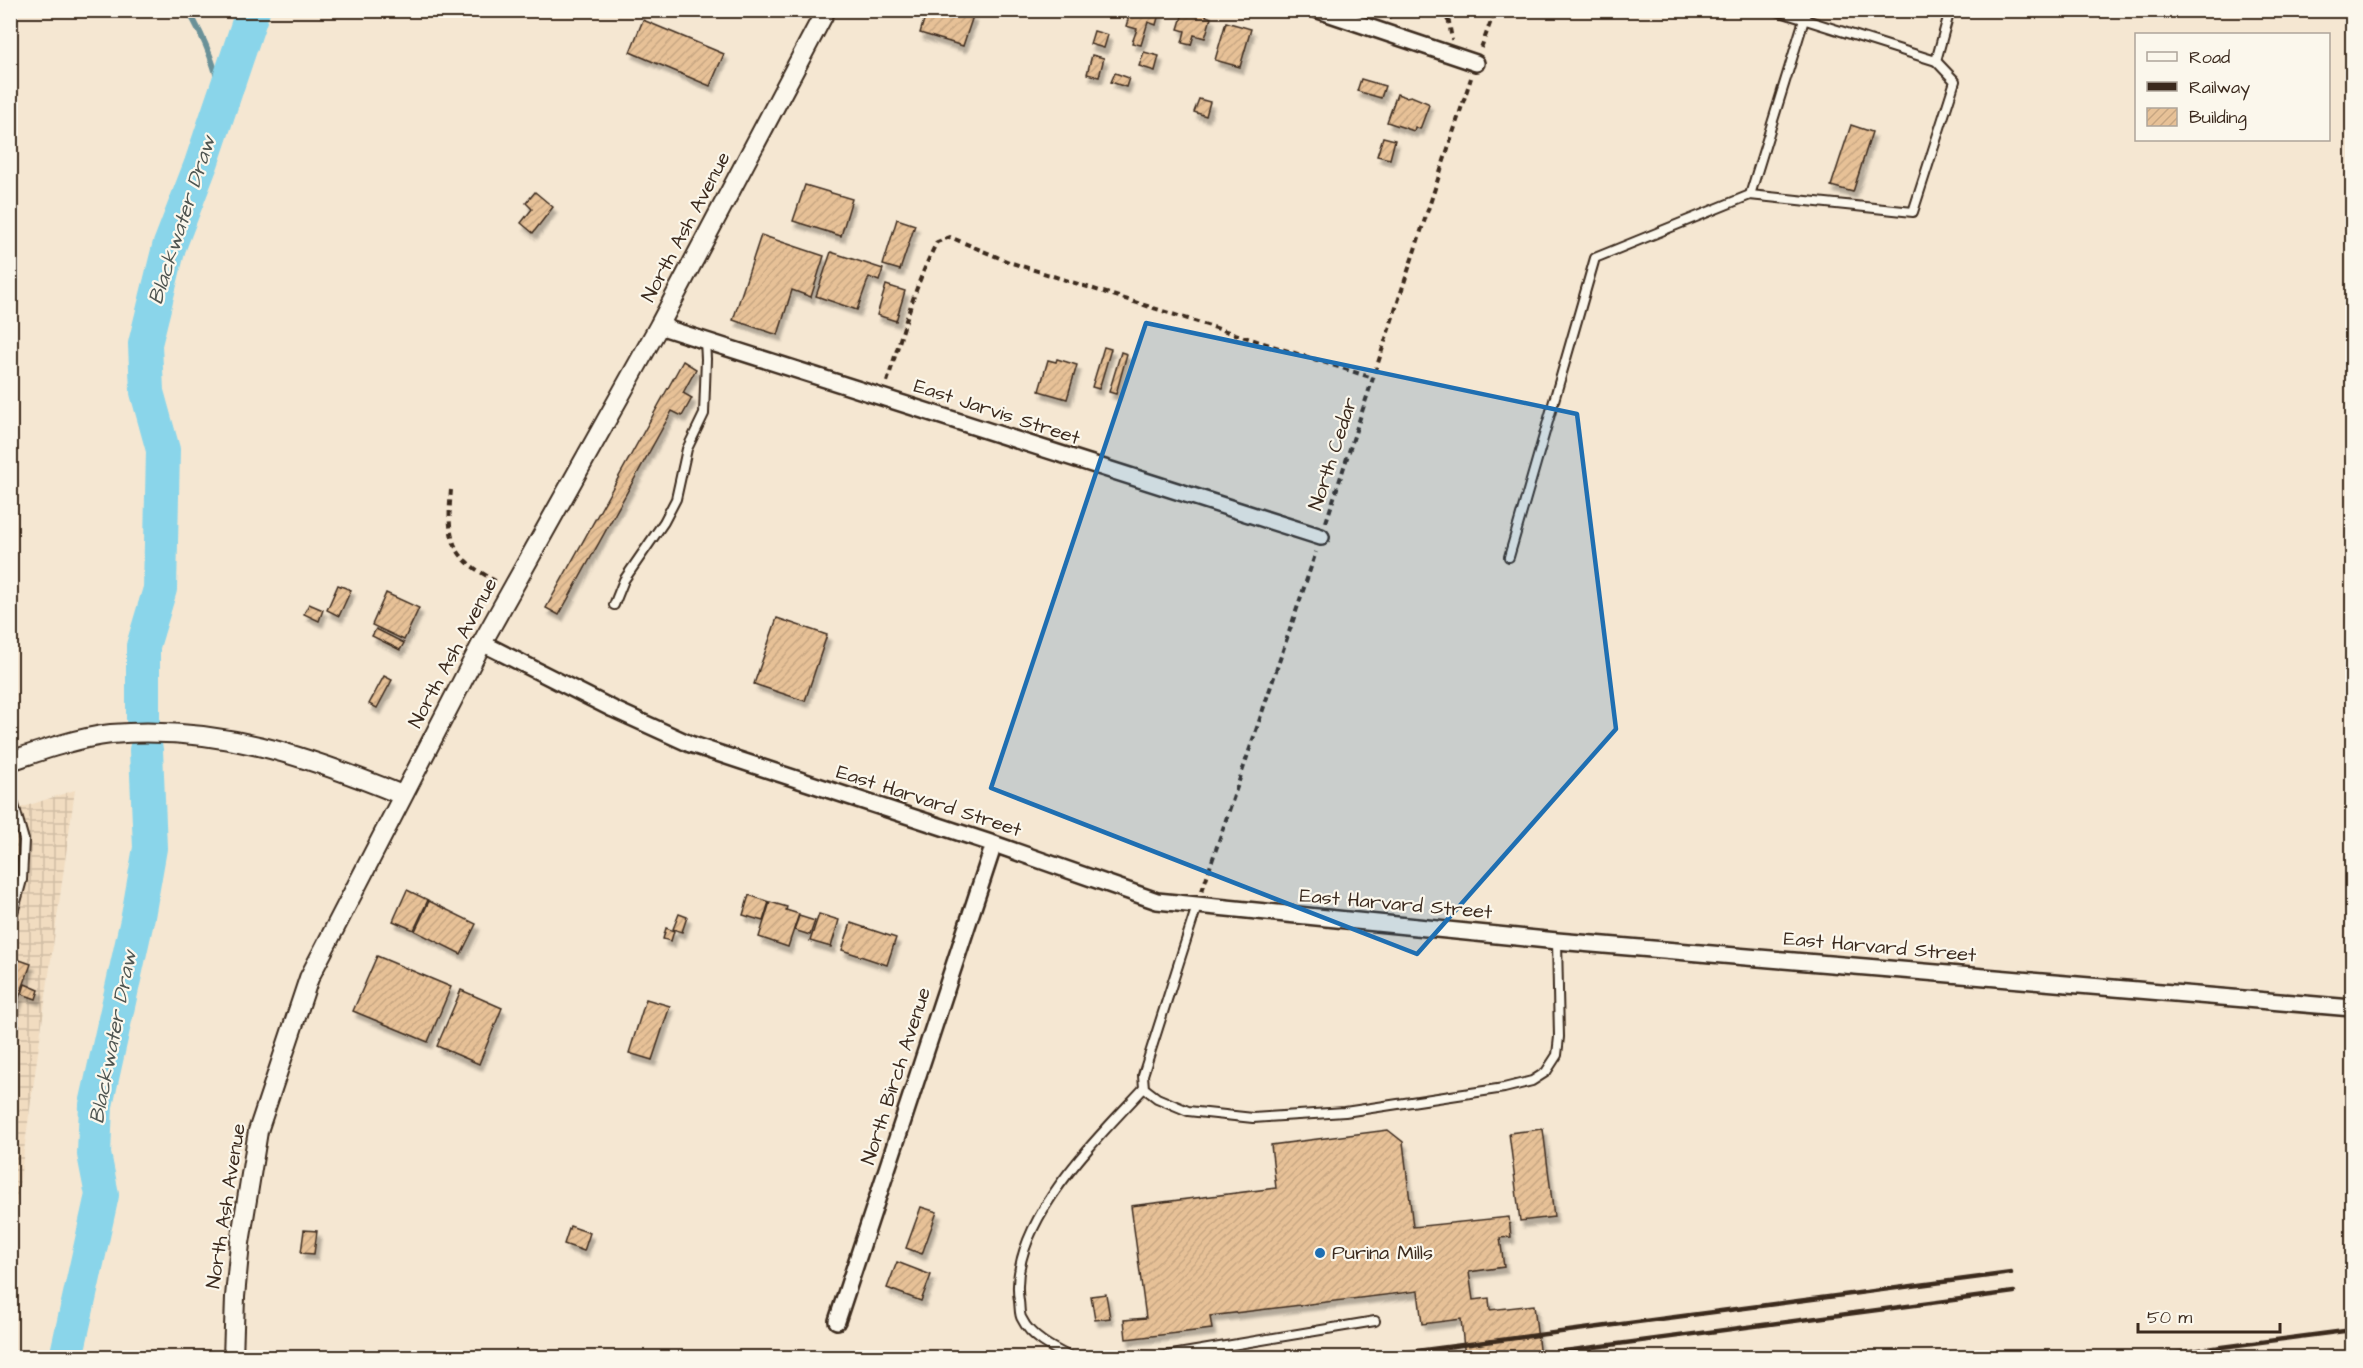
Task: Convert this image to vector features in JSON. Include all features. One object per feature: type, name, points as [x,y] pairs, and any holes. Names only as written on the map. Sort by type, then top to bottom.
[{"type":"street","name":"North Ash Avenue","points":[[233,1358],[240,1243],[258,1131],[309,978],[482,643],[659,326],[826,10]]},
{"type":"street","points":[[1318,10],[1476,63]]},
{"type":"street","name":"East Jarvis Street","points":[[659,326],[1321,537]]},
{"type":"street","name":"East Harvard Street","points":[[482,643],[613,709],[690,744],[994,844],[1157,901],[1557,941],[2352,1008]]},
{"type":"street","points":[[10,761],[71,742],[110,735],[152,732],[206,736],[256,744],[298,755],[402,795]]},
{"type":"street","name":"North Birch Avenue","points":[[837,1321],[994,844]]},
{"type":"lane","points":[[1509,557],[1595,258],[1750,195],[1913,212],[1955,81],[1936,61],[1774,10]]},
{"type":"lane","points":[[1750,195],[1807,10]]},
{"type":"lane","points":[[1936,61],[1950,10]]},
{"type":"lane","points":[[614,605],[624,580],[664,522],[676,499],[687,449],[704,414],[705,340]]},
{"type":"lane","points":[[10,791],[24,840],[22,880],[10,924]]},
{"type":"lane","points":[[1072,1358],[1044,1343],[1022,1319],[1016,1285],[1024,1256],[1044,1207],[1062,1182],[1144,1088],[1143,1075],[1197,906]]},
{"type":"lane","points":[[1144,1088],[1157,1098],[1188,1111],[1253,1118],[1345,1112],[1504,1088],[1532,1081],[1546,1072],[1557,1054],[1559,1036],[1557,941]]},
{"type":"lane","points":[[1154,1358],[1375,1321]]},
{"type":"path","points":[[1441,10],[1449,22],[1452,34],[1449,54]]},
{"type":"path","name":"North Cedar","points":[[1197,906],[1495,10]]},
{"type":"path","points":[[883,397],[912,303],[930,256],[937,242],[951,237],[1009,262],[1373,378]]},
{"type":"path","points":[[451,490],[448,520],[452,539],[464,560],[511,592]]},
{"type":"highlighted area","points":[[1146,323],[1577,414],[1616,729],[1417,954],[991,788]]},
{"type":"shaded area","points":[[75,790],[11,1243],[11,811]]},
{"type":"building","points":[[927,10],[956,10],[973,16],[963,46],[920,33]]},
{"type":"building","points":[[1131,10],[1160,10],[1156,25],[1148,22],[1141,45],[1132,43],[1137,29],[1126,26]]},
{"type":"building","points":[[1184,10],[1200,14],[1201,11],[1207,12],[1206,16],[1211,18],[1205,38],[1194,35],[1191,45],[1182,43],[1185,31],[1178,29]]},
{"type":"building","points":[[643,20],[724,54],[710,86],[630,52]]},
{"type":"building","points":[[1226,22],[1251,29],[1240,67],[1215,60]]},
{"type":"building","points":[[1094,31],[1108,35],[1104,48],[1090,44]]},
{"type":"building","points":[[1144,52],[1159,56],[1155,71],[1139,66]]},
{"type":"building","points":[[1092,55],[1104,58],[1099,77],[1087,74]]},
{"type":"building","points":[[1115,73],[1129,78],[1126,87],[1111,82]]},
{"type":"building","points":[[1361,79],[1385,86],[1381,98],[1357,91]]},
{"type":"building","points":[[1397,94],[1411,96],[1428,103],[1420,129],[1415,127],[1414,131],[1387,122]]},
{"type":"building","points":[[1199,99],[1210,102],[1206,116],[1194,112]]},
{"type":"building","points":[[1851,125],[1872,132],[1853,192],[1831,186]]},
{"type":"building","points":[[1383,137],[1395,140],[1390,159],[1377,156]]},
{"type":"building","points":[[805,185],[852,199],[841,236],[793,221]]},
{"type":"building","points":[[535,192],[553,207],[533,233],[521,223],[532,209],[526,203]]},
{"type":"building","points":[[897,219],[915,225],[900,270],[883,265]]},
{"type":"building","points":[[761,235],[824,256],[811,297],[792,290],[778,335],[733,320]]},
{"type":"building","points":[[831,252],[883,269],[879,281],[869,277],[857,310],[816,296]]},
{"type":"building","points":[[886,285],[905,291],[896,321],[877,315]]},
{"type":"building","points":[[1104,347],[1111,349],[1099,389],[1092,387]]},
{"type":"building","points":[[1121,352],[1127,354],[1116,394],[1109,392]]},
{"type":"building","points":[[1057,359],[1077,365],[1067,399],[1039,391],[1048,360],[1056,362]]},
{"type":"building","points":[[683,361],[696,369],[683,393],[692,398],[682,416],[672,411],[559,615],[546,608]]},
{"type":"building","points":[[338,585],[351,590],[339,616],[327,610]]},
{"type":"building","points":[[386,593],[419,608],[404,640],[372,625]]},
{"type":"building","points":[[309,604],[323,610],[319,621],[304,614]]},
{"type":"building","points":[[777,618],[827,635],[805,701],[754,684]]},
{"type":"building","points":[[376,629],[404,643],[400,650],[372,636]]},
{"type":"building","points":[[384,676],[392,680],[377,708],[369,704]]},
{"type":"building","points":[[407,890],[428,900],[414,930],[393,921]]},
{"type":"building","points":[[749,895],[769,902],[763,921],[743,915]]},
{"type":"building","points":[[429,901],[476,924],[461,954],[415,931]]},
{"type":"building","points":[[770,902],[787,907],[786,910],[799,914],[788,947],[759,937]]},
{"type":"building","points":[[679,914],[687,917],[682,932],[673,929]]},
{"type":"building","points":[[819,914],[839,920],[831,947],[810,941]]},
{"type":"building","points":[[799,916],[815,921],[810,935],[794,930]]},
{"type":"building","points":[[851,923],[896,938],[887,965],[842,950]]},
{"type":"building","points":[[666,928],[674,931],[671,941],[663,939]]},
{"type":"building","points":[[377,956],[451,987],[428,1042],[353,1011]]},
{"type":"building","points":[[11,957],[31,964],[10,1023],[10,959]]},
{"type":"building","points":[[25,984],[39,990],[36,999],[22,994]]},
{"type":"building","points":[[461,990],[502,1008],[479,1064],[437,1046]]},
{"type":"building","points":[[646,999],[670,1006],[652,1060],[629,1053]]},
{"type":"building","points":[[1543,1129],[1554,1217],[1520,1221],[1509,1133]]},
{"type":"building","name":"Purina Mills","points":[[1388,1130],[1403,1142],[1413,1227],[1509,1217],[1511,1237],[1500,1238],[1504,1267],[1469,1272],[1473,1300],[1489,1298],[1490,1310],[1534,1305],[1540,1358],[1465,1358],[1461,1319],[1422,1324],[1418,1291],[1210,1316],[1212,1329],[1126,1339],[1124,1320],[1146,1318],[1131,1206],[1276,1188],[1271,1145]]},
{"type":"building","points":[[921,1207],[937,1212],[922,1254],[906,1248]]},
{"type":"building","points":[[570,1226],[590,1233],[584,1251],[564,1244]]},
{"type":"building","points":[[304,1230],[317,1231],[314,1254],[301,1253]]},
{"type":"building","points":[[897,1262],[931,1275],[921,1301],[887,1288]]},
{"type":"building","points":[[1106,1294],[1110,1318],[1095,1320],[1091,1296]]},
{"type":"waterway","points":[[188,10],[210,54],[222,101]]},
{"type":"waterway","name":"Blackwater Draw","points":[[143,719],[143,646],[160,589],[163,450],[147,392],[145,344],[169,247],[201,164],[253,10]]},
{"type":"waterway","name":"Blackwater Draw","points":[[66,1358],[102,1195],[94,1154],[96,1105],[138,916],[150,848],[146,750]]},
{"type":"railway","points":[[1363,1358],[2011,1273]]},
{"type":"railway","points":[[1512,1358],[2014,1292]]},
{"type":"railway","points":[[2138,1358],[2352,1330]]},
{"type":"place","name":"Purina Mills","points":[[1320,1253]]}]
